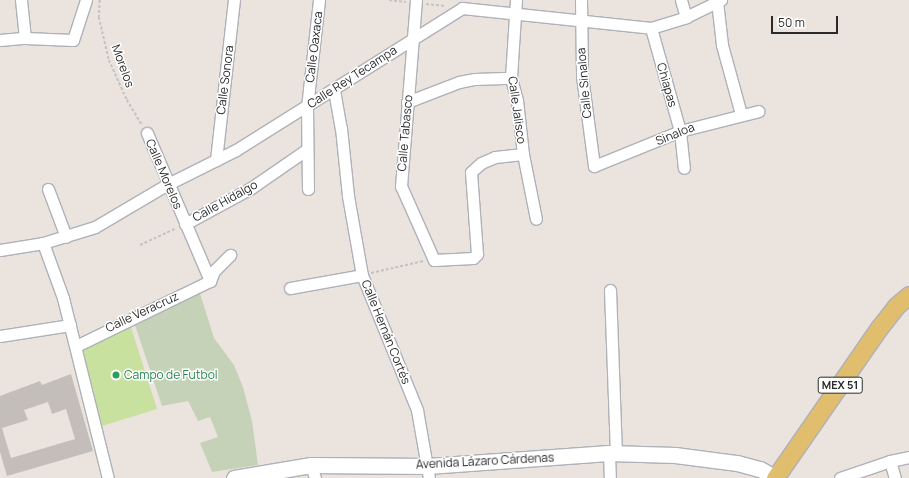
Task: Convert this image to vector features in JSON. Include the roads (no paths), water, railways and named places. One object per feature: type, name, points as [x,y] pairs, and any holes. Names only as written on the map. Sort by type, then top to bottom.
[{"type":"main road","name":"MEX 51","points":[[776,478],[879,328],[896,306],[909,295]]},
{"type":"main road","name":"Avenida Lázaro Cárdenas","points":[[234,478],[313,471],[428,472],[612,454],[675,455],[737,463],[760,469],[776,478]]},
{"type":"main road","points":[[737,463],[753,478]]},
{"type":"street","points":[[21,0],[25,38]]},
{"type":"street","points":[[0,40],[25,38],[73,40],[86,0]]},
{"type":"street","name":"Calle Sonora","points":[[216,160],[234,0]]},
{"type":"street","name":"Calle Oaxaca","points":[[308,189],[306,150],[307,107],[320,0]]},
{"type":"street","name":"Calle Jalisco","points":[[516,0],[511,78],[517,100],[523,154],[536,219]]},
{"type":"street","name":"Calle Sinaloa","points":[[582,0],[580,20],[582,76],[594,166]]},
{"type":"street","points":[[680,0],[686,17]]},
{"type":"street","points":[[514,14],[650,28],[686,17],[719,1],[722,45],[741,114]]},
{"type":"street","name":"Calle Tabasco","points":[[416,2],[411,38],[401,186],[434,260],[473,258],[477,254],[471,172],[481,163],[495,157],[523,154]]},
{"type":"street","name":"Calle Rey Tecampa","points":[[0,250],[66,237],[95,227],[168,184],[216,160],[307,107],[411,38],[462,8],[514,14]]},
{"type":"street","name":"Chiapas","points":[[650,28],[680,131],[684,168]]},
{"type":"street","points":[[407,102],[459,82],[475,79],[511,78]]},
{"type":"street","name":"Calle Hernán Cortés","points":[[334,90],[341,128],[348,196],[362,275],[417,410],[428,472]]},
{"type":"street","name":"Sinaloa","points":[[594,166],[680,131],[741,114],[759,111]]},
{"type":"street","name":"Calle Morelos","points":[[147,133],[210,281]]},
{"type":"street","name":"Calle Hidalgo","points":[[185,224],[251,188],[306,150]]},
{"type":"street","points":[[48,189],[66,237]]},
{"type":"street","points":[[43,242],[63,298],[108,478]]},
{"type":"street","points":[[210,281],[214,271],[230,254]]},
{"type":"street","points":[[290,288],[362,275]]},
{"type":"street","name":"Calle Veracruz","points":[[76,346],[210,281]]},
{"type":"street","points":[[610,290],[612,454],[610,478]]},
{"type":"street","points":[[0,336],[70,325]]},
{"type":"street","points":[[840,478],[890,461],[909,457]]},
{"type":"street","points":[[890,461],[895,478]]},
{"type":"place","name":"Campo de Futbol","points":[[116,375]]}]
